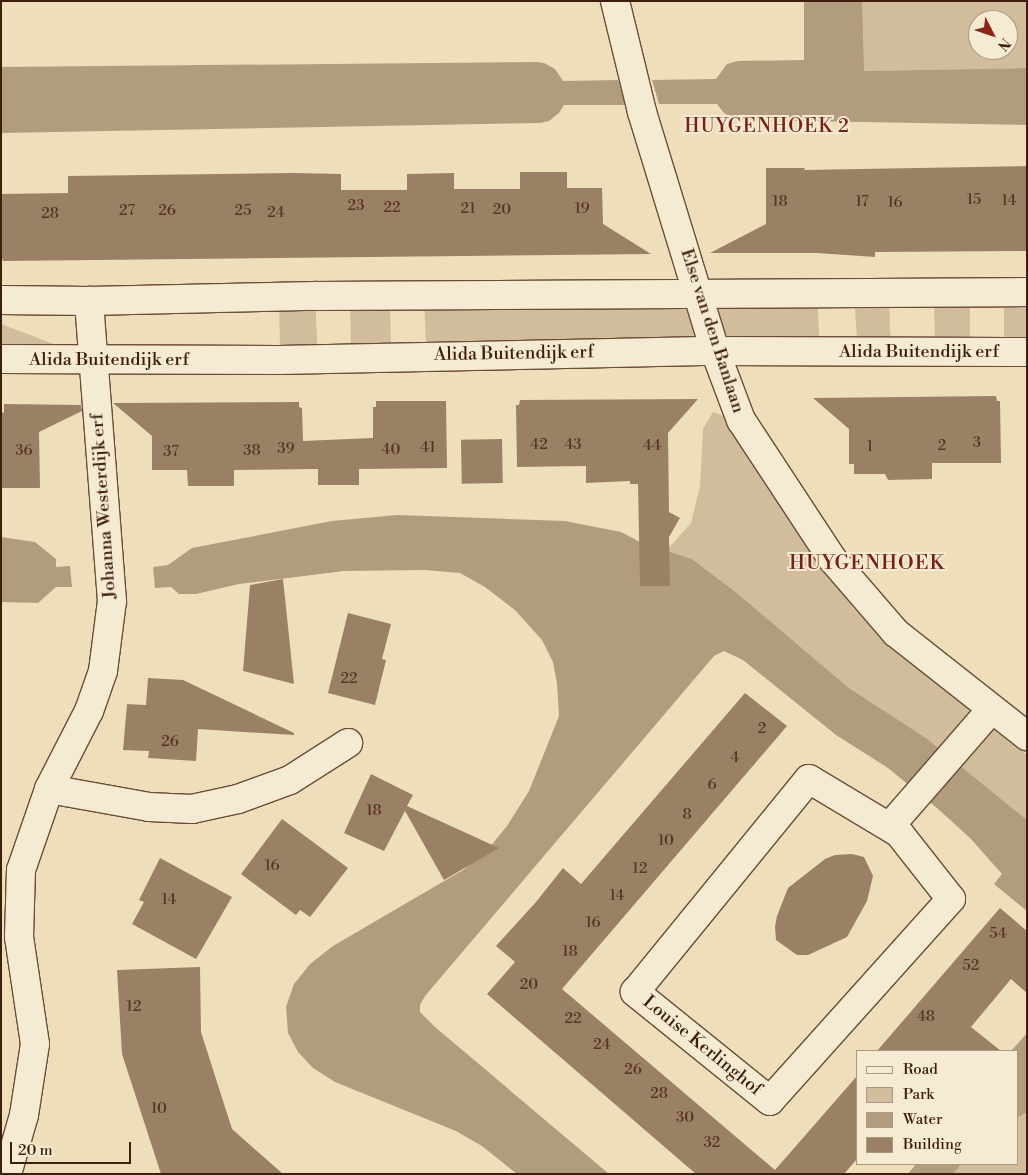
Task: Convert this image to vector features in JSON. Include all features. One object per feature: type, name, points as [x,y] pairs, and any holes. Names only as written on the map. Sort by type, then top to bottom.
[{"type":"street","name":"Else van den Banlaan","points":[[615,1],[642,112],[715,351],[741,420],[833,560],[896,633],[991,710],[1027,736]]},
{"type":"street","points":[[1,300],[89,301],[315,296],[1027,292]]},
{"type":"street","name":"Johanna Westerdijk erf","points":[[7,1174],[24,1115],[35,1044],[18,937],[21,870],[49,789],[89,711],[103,671],[112,601],[89,301]]},
{"type":"street","name":"Alida Buitendijk erf","points":[[1,359],[279,360],[715,351],[1027,352]]},
{"type":"street","points":[[890,826],[991,710]]},
{"type":"street","points":[[49,789],[149,807],[192,809],[238,799],[290,780],[348,743]]},
{"type":"street","name":"Louise Kerlinghof","points":[[810,779],[890,826],[899,833],[951,899],[770,1101],[635,992],[810,779]]},
{"type":"green space","points":[[843,1],[1027,1],[1027,68],[863,71]]},
{"type":"green space","points":[[970,292],[972,353],[935,353],[934,293]]},
{"type":"green space","points":[[1004,292],[1027,292],[1027,352],[1004,343]]},
{"type":"green space","points":[[817,293],[820,353],[426,347],[424,296]]},
{"type":"green space","points":[[854,293],[889,293],[890,332],[894,352],[858,353]]},
{"type":"green space","points":[[315,296],[318,361],[280,349],[279,298]]},
{"type":"green space","points":[[390,296],[391,357],[351,358],[350,297]]},
{"type":"green space","points":[[1,324],[93,359],[1,359]]},
{"type":"green space","points":[[713,412],[724,416],[853,608],[981,720],[1027,755],[1027,820],[926,738],[849,688],[737,593],[692,559],[666,551],[691,523],[700,486],[703,429]]},
{"type":"green space","points":[[1027,1112],[1027,1174],[952,1174],[960,1165],[1018,1165],[1018,1117]]},
{"type":"water","points":[[804,1],[862,1],[864,71],[1027,68],[1027,125],[745,120],[734,119],[724,113],[717,104],[659,104],[652,80],[716,79],[727,64],[738,61],[804,60]]},
{"type":"water","points":[[544,63],[555,69],[563,81],[618,80],[626,105],[564,105],[559,113],[549,121],[540,123],[1,133],[1,67]]},
{"type":"water","points":[[397,515],[565,521],[621,532],[640,542],[692,559],[737,593],[849,688],[926,738],[1027,820],[1027,911],[994,884],[1002,874],[970,838],[937,808],[888,768],[836,735],[743,660],[724,651],[714,656],[425,996],[420,1005],[420,1012],[435,1027],[609,1174],[517,1174],[482,1146],[456,1131],[335,1082],[313,1068],[298,1052],[288,1033],[286,1007],[294,984],[310,964],[333,946],[463,870],[485,853],[507,826],[529,791],[559,716],[557,683],[553,662],[542,640],[515,610],[485,587],[460,573],[425,570],[344,571],[239,584],[196,594],[179,594],[171,587],[155,588],[153,567],[168,565],[192,548],[332,521]]},
{"type":"water","points":[[1,537],[35,542],[56,559],[56,567],[70,566],[72,587],[56,587],[38,603],[1,602]]},
{"type":"water","points":[[1027,1033],[1027,1112],[1018,1117],[1018,1050],[1012,1050]]},
{"type":"water","points":[[915,1165],[960,1165],[953,1174],[908,1174]]},
{"type":"building","points":[[1027,166],[1027,251],[875,252],[875,257],[817,253],[710,253],[766,224],[766,168],[805,168],[804,170]]},
{"type":"building","points":[[520,172],[567,172],[567,188],[602,188],[603,224],[651,254],[3,261],[1,255],[1,194],[68,193],[68,176],[341,174],[341,190],[407,190],[407,174],[454,173],[454,189],[520,189]]},
{"type":"building","points":[[996,396],[997,401],[1000,401],[1001,463],[932,463],[932,479],[888,480],[885,474],[854,474],[854,464],[849,464],[849,429],[813,398]]},
{"type":"building","points":[[698,399],[668,433],[669,512],[680,518],[669,537],[670,586],[640,586],[638,484],[630,484],[630,481],[586,483],[586,466],[517,467],[516,405],[519,405],[520,400]]},
{"type":"building","points":[[376,401],[446,401],[447,468],[359,469],[359,485],[318,485],[318,469],[234,470],[234,486],[188,486],[187,470],[152,470],[152,436],[113,403],[299,402],[299,407],[302,408],[303,441],[373,438],[373,407],[376,407]]},
{"type":"building","points":[[4,404],[81,405],[82,411],[39,432],[40,488],[1,488],[1,412],[4,413]]},
{"type":"building","points":[[502,439],[503,483],[462,484],[461,440]]},
{"type":"building","points":[[283,579],[294,684],[243,671],[250,585]]},
{"type":"building","points":[[348,613],[391,624],[382,659],[386,660],[375,705],[328,693]]},
{"type":"building","points":[[148,678],[183,680],[294,733],[294,735],[198,729],[196,761],[148,758],[149,751],[123,750],[127,704],[146,705]]},
{"type":"building","points":[[745,693],[787,726],[562,989],[775,1170],[856,1077],[856,1160],[844,1174],[696,1174],[487,994],[515,962],[496,946],[536,902],[563,868],[581,884]]},
{"type":"building","points":[[371,774],[413,795],[407,806],[499,848],[444,880],[405,811],[384,851],[344,833]]},
{"type":"building","points":[[282,819],[348,868],[310,917],[300,910],[296,915],[241,874]]},
{"type":"building","points":[[852,854],[864,857],[873,876],[867,901],[847,937],[808,955],[797,955],[776,940],[775,927],[777,916],[788,888],[825,859],[835,855]]},
{"type":"building","points":[[160,858],[232,897],[196,959],[132,924],[144,902],[139,900]]},
{"type":"building","points":[[1000,908],[1027,931],[1027,993],[1011,979],[971,1027],[1000,1050],[878,1050]]},
{"type":"building","points":[[200,967],[201,1032],[232,1129],[283,1174],[161,1174],[122,1054],[117,970]]},
{"type":"district","name":"HUYGENHOEK 2","points":[[767,127]]},
{"type":"district","name":"HUYGENHOEK","points":[[867,563]]}]
